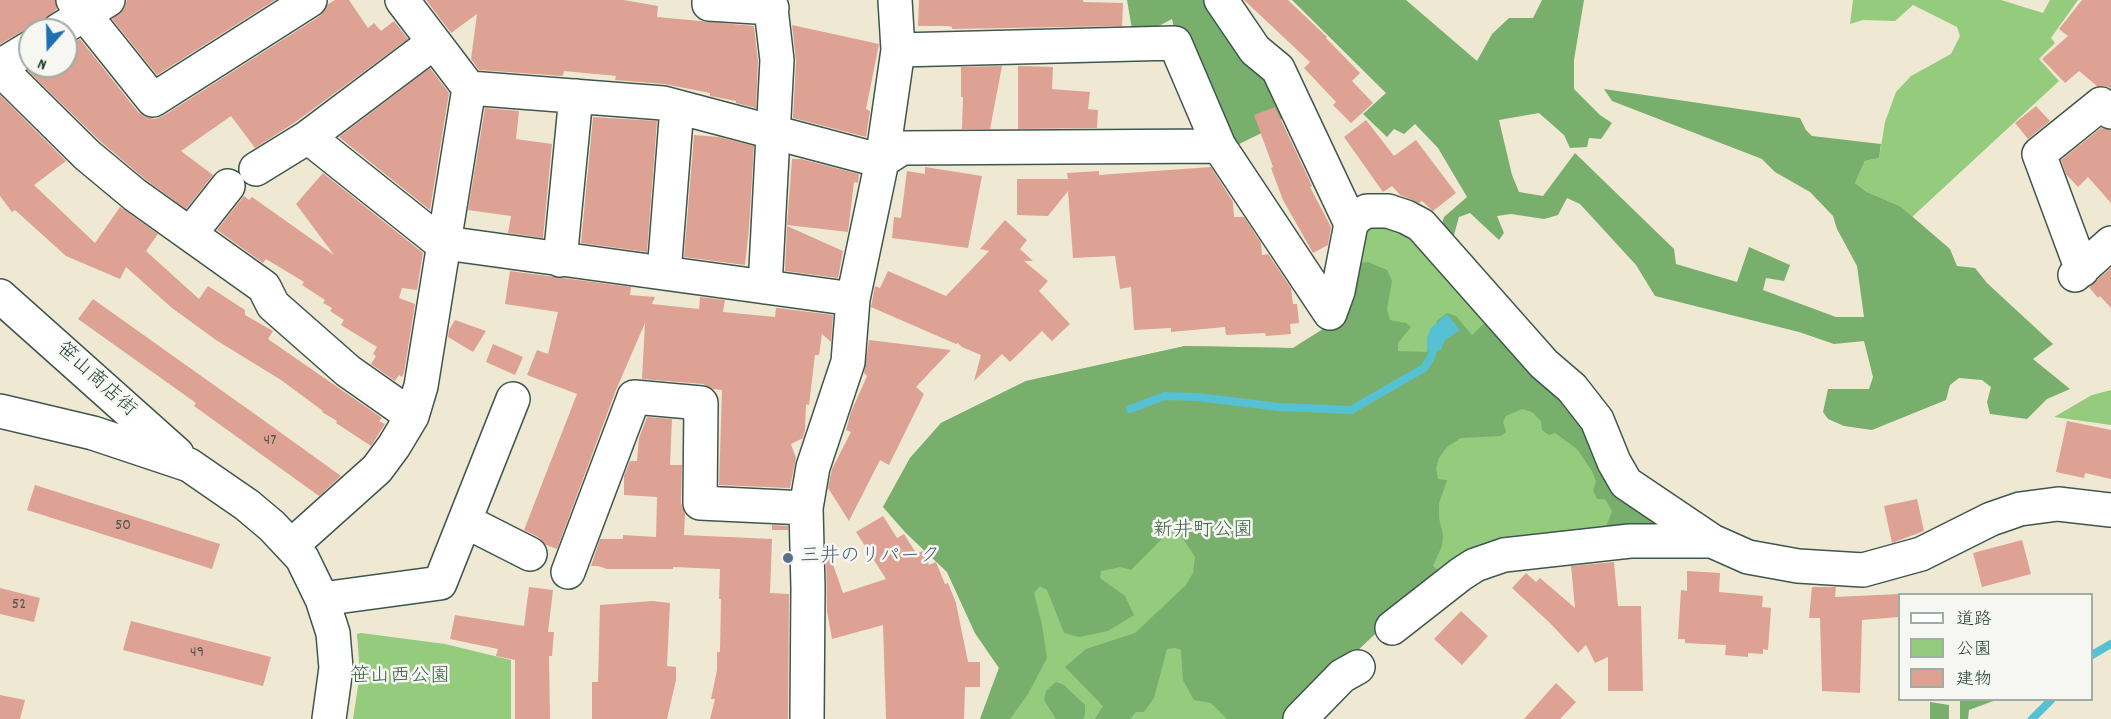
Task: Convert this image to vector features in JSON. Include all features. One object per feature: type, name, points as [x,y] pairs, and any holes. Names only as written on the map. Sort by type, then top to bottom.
[{"type":"street","points":[[81,11],[153,100],[310,0]]},
{"type":"street","points":[[402,0],[469,88],[663,103],[882,161],[902,148],[1219,146]]},
{"type":"street","points":[[709,0],[710,4],[771,4],[777,60],[765,287]]},
{"type":"street","points":[[807,719],[806,508],[813,467],[849,362],[853,299],[882,161],[898,50],[896,0]]},
{"type":"street","points":[[1221,0],[1255,50],[1278,69],[1351,224]]},
{"type":"street","points":[[256,169],[308,137],[433,43]]},
{"type":"street","points":[[898,50],[1175,43],[1219,146],[1330,313],[1338,291],[1351,224],[1358,216],[1367,211],[1388,211],[1421,225],[1544,364],[1572,388],[1597,420],[1614,462],[1626,483],[1712,541],[1748,557],[1798,566],[1863,570],[1921,554],[1991,519],[2020,510],[2058,504],[2111,510]]},
{"type":"street","points":[[18,56],[0,67],[87,155],[135,195],[264,287],[273,305],[348,372],[412,416]]},
{"type":"street","points":[[291,546],[377,469],[412,416],[421,386],[469,88]]},
{"type":"street","points":[[561,260],[576,96]]},
{"type":"street","points":[[2111,112],[2100,104],[2039,154],[2078,272],[2111,243]]},
{"type":"street","points":[[664,273],[677,107]]},
{"type":"street","points":[[308,137],[436,239],[445,243],[853,299]]},
{"type":"street","points":[[190,234],[228,186]]},
{"type":"street","name":"笹山商店街","points":[[0,296],[189,465]]},
{"type":"street","points":[[568,572],[634,397],[701,403],[700,503],[806,508]]},
{"type":"street","points":[[322,599],[440,583],[513,399]]},
{"type":"street","points":[[0,411],[93,433],[189,465],[247,505],[291,546],[302,558],[322,599],[333,633],[336,668],[329,719]]},
{"type":"street","points":[[465,521],[530,554]]},
{"type":"street","points":[[1392,628],[1461,574],[1475,565],[1504,555],[1630,541],[1712,541]]},
{"type":"street","points":[[1300,719],[1342,676],[1358,667]]},
{"type":"green space","points":[[1127,0],[1210,0],[1264,70],[1283,116],[1278,125],[1233,147],[1176,37],[1172,19],[1155,28],[1132,29]]},
{"type":"green space","points":[[1292,0],[1406,0],[1477,61],[1492,34],[1509,18],[1533,18],[1542,0],[1584,0],[1574,60],[1574,89],[1600,115],[1612,123],[1601,139],[1589,138],[1587,147],[1570,148],[1564,135],[1539,113],[1499,120],[1512,175],[1519,192],[1543,196],[1575,153],[1674,249],[1676,264],[1737,282],[1749,247],[1790,265],[1784,281],[1766,278],[1763,290],[1836,317],[1864,317],[1857,266],[1837,229],[1833,216],[1810,192],[1775,172],[1762,159],[1612,101],[1604,89],[1800,118],[1812,136],[1881,144],[1879,158],[1865,161],[1855,183],[1867,192],[1900,206],[1950,249],[1957,266],[1975,268],[1987,283],[2053,344],[2033,359],[2070,389],[2047,399],[2027,419],[1990,414],[1987,402],[1991,387],[1982,380],[1959,378],[1950,385],[1946,400],[1872,430],[1844,426],[1828,419],[1823,412],[1828,389],[1869,389],[1873,377],[1864,341],[1834,344],[1799,332],[1655,296],[1636,265],[1580,204],[1567,198],[1558,215],[1544,219],[1511,214],[1497,216],[1504,233],[1499,240],[1470,213],[1459,217],[1452,242],[1439,234],[1444,217],[1467,197],[1438,148],[1415,124],[1404,134],[1394,129],[1387,137],[1363,114],[1386,93]]},
{"type":"green space","points":[[1853,0],[2001,0],[2043,13],[2050,0],[2078,0],[2051,38],[2055,43],[2039,59],[2059,81],[1912,217],[1900,206],[1867,192],[1855,183],[1865,161],[1879,158],[1885,122],[1896,92],[1911,76],[1951,54],[1960,36],[1957,27],[1913,5],[1895,21],[1863,20],[1850,24]]},
{"type":"green space","name":"新井町公園","points":[[1405,222],[1629,495],[1604,533],[1409,602],[1358,650],[1303,719],[980,719],[999,668],[975,633],[947,572],[906,533],[883,507],[910,458],[941,423],[1026,381],[1185,346],[1293,348],[1331,324],[1365,223]]},
{"type":"green space","name":"新井町公園","points":[[1368,262],[1387,270],[1392,281],[1387,309],[1390,320],[1406,323],[1411,327],[1398,343],[1398,351],[1427,352],[1437,321],[1447,313],[1456,316],[1472,335],[1491,317],[1681,529],[1604,533],[1612,511],[1605,499],[1597,499],[1593,490],[1596,481],[1592,471],[1577,449],[1555,433],[1549,435],[1542,430],[1541,421],[1532,412],[1522,409],[1506,416],[1503,422],[1506,432],[1501,436],[1461,438],[1447,447],[1439,458],[1436,468],[1438,479],[1447,480],[1439,503],[1442,546],[1433,566],[1445,576],[1409,602],[1358,650],[1303,719],[1227,719],[1211,703],[1194,700],[1183,680],[1181,650],[1175,648],[1167,649],[1154,698],[1144,712],[1136,712],[1130,719],[1095,719],[1103,706],[1065,667],[1086,649],[1135,633],[1186,585],[1193,573],[1195,557],[1182,537],[1170,531],[1131,570],[1120,567],[1101,571],[1100,578],[1125,596],[1134,615],[1108,631],[1079,637],[1064,633],[1047,590],[1040,586],[1034,593],[1047,658],[1028,694],[1010,719],[980,719],[999,668],[975,633],[947,572],[906,533],[883,507],[910,458],[941,423],[1026,381],[1185,346],[1293,348],[1331,324],[1356,263]]},
{"type":"green space","points":[[2111,390],[2111,425],[2054,417],[2092,395]]},
{"type":"green space","name":"笹山西公園","points":[[357,634],[445,644],[511,660],[511,719],[353,719],[360,673]]},
{"type":"green space","points":[[1056,682],[1064,685],[1085,705],[1083,719],[1056,719],[1044,700],[1046,691]]},
{"type":"green space","points":[[1960,701],[1993,701],[1969,710],[1968,719],[1960,719]]},
{"type":"green space","points":[[1930,702],[1949,705],[1949,719],[1930,719]]},
{"type":"water","points":[[1447,314],[1460,330],[1445,340],[1441,350],[1427,350],[1427,338],[1431,328]]},
{"type":"building","points":[[0,0],[55,0],[57,9],[46,18],[18,18],[18,34],[0,44]]},
{"type":"building","points":[[127,0],[275,0],[157,75],[112,19],[124,9]]},
{"type":"building","points":[[335,0],[349,0],[368,28],[374,23],[381,31],[394,21],[408,39],[297,121],[255,148],[231,116],[181,151],[213,175],[186,209],[146,180],[100,141],[35,78],[78,78],[78,40],[80,39],[138,112],[155,119],[320,16],[327,5]]},
{"type":"building","points":[[426,0],[624,0],[658,6],[657,17],[754,26],[758,61],[756,108],[710,96],[710,93],[664,84],[615,80],[616,76],[564,71],[563,76],[479,70],[471,59],[477,14],[451,33]]},
{"type":"building","points":[[919,0],[1083,0],[1083,2],[1123,3],[1122,26],[952,29],[948,26],[918,26]]},
{"type":"building","points":[[1244,0],[1288,0],[1360,73],[1352,81],[1373,103],[1351,123],[1333,105],[1336,102],[1304,68],[1310,62]]},
{"type":"building","points":[[2082,0],[2111,0],[2111,88],[2097,86],[2079,71],[2065,83],[2042,59],[2068,36],[2059,29]]},
{"type":"building","points":[[792,25],[879,44],[866,109],[870,111],[866,137],[793,118],[796,61]]},
{"type":"building","points":[[1002,66],[990,129],[962,129],[961,67]]},
{"type":"building","points":[[1018,66],[1053,67],[1052,89],[1090,92],[1088,109],[1098,110],[1097,128],[1018,129]]},
{"type":"building","points":[[430,68],[449,93],[430,210],[339,137]]},
{"type":"building","points":[[0,95],[66,161],[34,185],[95,243],[120,207],[158,234],[146,251],[199,299],[208,286],[245,310],[245,315],[273,331],[268,339],[382,418],[379,421],[385,424],[371,446],[336,423],[337,421],[281,380],[216,340],[172,308],[126,267],[120,279],[66,256],[15,210],[12,212],[0,196]]},
{"type":"building","points":[[2036,106],[2050,121],[2028,139],[2015,123]]},
{"type":"building","points":[[1275,107],[1312,186],[1310,187],[1331,227],[1328,245],[1313,253],[1283,200],[1254,115]]},
{"type":"building","points":[[485,108],[519,111],[516,139],[552,144],[543,238],[508,233],[511,216],[468,210]]},
{"type":"building","points":[[593,117],[657,121],[647,252],[581,243]]},
{"type":"building","points":[[1366,120],[1394,156],[1416,140],[1456,193],[1433,211],[1422,201],[1419,203],[1400,195],[1392,186],[1383,192],[1344,137]]},
{"type":"building","points":[[2101,128],[2111,130],[2111,203],[2088,177],[2078,187],[2066,174],[2061,160]]},
{"type":"building","points":[[694,135],[719,137],[754,146],[745,265],[684,257]]},
{"type":"building","points":[[792,159],[801,159],[859,174],[858,183],[854,182],[848,232],[787,225]]},
{"type":"building","points":[[925,167],[982,176],[968,248],[892,238],[894,217],[901,218],[907,171],[925,174]]},
{"type":"building","points":[[1211,167],[1233,202],[1234,217],[1244,217],[1261,243],[1262,255],[1268,254],[1291,288],[1293,304],[1297,304],[1299,323],[1290,324],[1291,334],[1226,335],[1225,327],[1171,332],[1171,328],[1134,330],[1131,287],[1120,289],[1115,256],[1073,258],[1068,191],[1048,216],[1017,215],[1017,179],[1068,179],[1067,173],[1099,171],[1099,175]]},
{"type":"building","points":[[323,173],[423,253],[417,290],[402,288],[399,298],[415,304],[404,373],[402,377],[399,375],[395,381],[371,364],[376,356],[373,354],[377,347],[341,325],[344,320],[330,311],[332,308],[323,303],[325,300],[302,285],[304,282],[266,259],[263,263],[217,230],[244,196],[249,200],[252,197],[334,255],[296,204]]},
{"type":"building","points":[[1005,220],[1027,240],[1020,249],[1033,261],[1024,261],[1048,281],[1039,291],[1070,324],[1052,341],[1042,331],[1010,362],[1002,354],[974,381],[981,355],[871,307],[875,286],[880,288],[888,271],[946,296],[989,251],[980,249]]},
{"type":"building","points":[[787,226],[843,251],[838,278],[785,271]]},
{"type":"building","points":[[2111,268],[2111,308],[2089,287]]},
{"type":"building","points":[[510,271],[631,287],[630,295],[655,297],[652,304],[699,309],[700,297],[725,300],[723,312],[775,317],[776,308],[778,308],[833,315],[831,342],[822,334],[819,355],[815,355],[809,405],[806,404],[803,438],[791,444],[796,458],[790,488],[719,485],[722,390],[703,384],[642,379],[645,323],[616,390],[557,549],[546,545],[538,537],[524,530],[577,394],[527,375],[537,350],[548,354],[558,312],[505,304]]},
{"type":"building","points":[[93,299],[341,476],[319,496],[194,406],[196,403],[78,319]]},
{"type":"building","points":[[455,320],[486,331],[473,352],[448,337]]},
{"type":"building","points":[[869,340],[951,350],[916,387],[924,394],[889,465],[880,460],[849,521],[828,488],[832,469],[851,432],[846,430],[851,412],[867,376],[864,373]]},
{"type":"building","points":[[493,344],[523,357],[515,375],[486,362]]},
{"type":"building","points":[[647,417],[672,419],[670,465],[682,465],[681,503],[685,514],[684,535],[772,539],[770,593],[789,594],[788,719],[710,719],[715,699],[711,699],[717,670],[717,652],[720,652],[720,569],[673,567],[673,569],[607,569],[591,566],[600,539],[623,539],[623,535],[656,537],[657,497],[624,495],[624,476],[630,461],[637,461],[639,438]]},
{"type":"building","points":[[2067,421],[2111,430],[2111,479],[2085,473],[2084,478],[2056,472]]},
{"type":"building","points":[[35,485],[220,544],[212,569],[27,510]]},
{"type":"building","points":[[1917,499],[1924,531],[1892,543],[1884,506]]},
{"type":"building","points":[[883,516],[897,538],[904,534],[916,553],[924,551],[929,565],[936,562],[956,603],[968,662],[980,662],[980,687],[965,687],[964,719],[886,719],[883,625],[832,639],[827,611],[826,551],[828,550],[843,593],[886,579],[856,532]]},
{"type":"building","points":[[772,525],[788,526],[788,530],[772,530]]},
{"type":"building","points":[[2022,540],[2031,574],[1982,587],[1973,553]]},
{"type":"building","points":[[1614,562],[1618,606],[1641,606],[1643,691],[1608,691],[1608,657],[1595,663],[1586,645],[1578,653],[1512,588],[1526,573],[1536,582],[1540,578],[1575,608],[1571,566]]},
{"type":"building","points":[[1687,571],[1720,573],[1719,592],[1763,596],[1762,607],[1771,608],[1768,650],[1763,649],[1763,654],[1748,653],[1748,657],[1725,655],[1726,645],[1685,643],[1685,639],[1678,639],[1681,590],[1687,591]]},
{"type":"building","points":[[529,587],[553,590],[548,632],[554,632],[552,656],[549,656],[550,719],[515,719],[515,660],[496,656],[498,649],[450,639],[455,615],[524,626]]},
{"type":"building","points":[[1812,587],[1836,587],[1835,597],[1898,594],[1898,617],[1862,620],[1860,693],[1822,691],[1820,618],[1809,618]]},
{"type":"building","points":[[0,588],[40,598],[34,622],[0,614]]},
{"type":"building","points":[[652,601],[670,603],[667,666],[676,667],[676,680],[667,719],[592,719],[592,682],[598,682],[600,605]]},
{"type":"building","points":[[1461,611],[1488,636],[1462,665],[1434,639]]},
{"type":"building","points":[[131,621],[271,657],[263,686],[123,650]]},
{"type":"building","points":[[1556,683],[1576,702],[1560,719],[1524,719]]},
{"type":"building","points":[[0,695],[25,700],[20,719],[0,719]]},
{"type":"waterway","points":[[1130,409],[1165,396],[1197,397],[1279,407],[1351,410],[1424,368],[1436,342]]},
{"type":"waterway","points":[[2093,654],[2111,644]]},
{"type":"waterway","points":[[2032,719],[2050,701]]},
{"type":"place","name":"三井のリパーク","points":[[788,558]]}]
